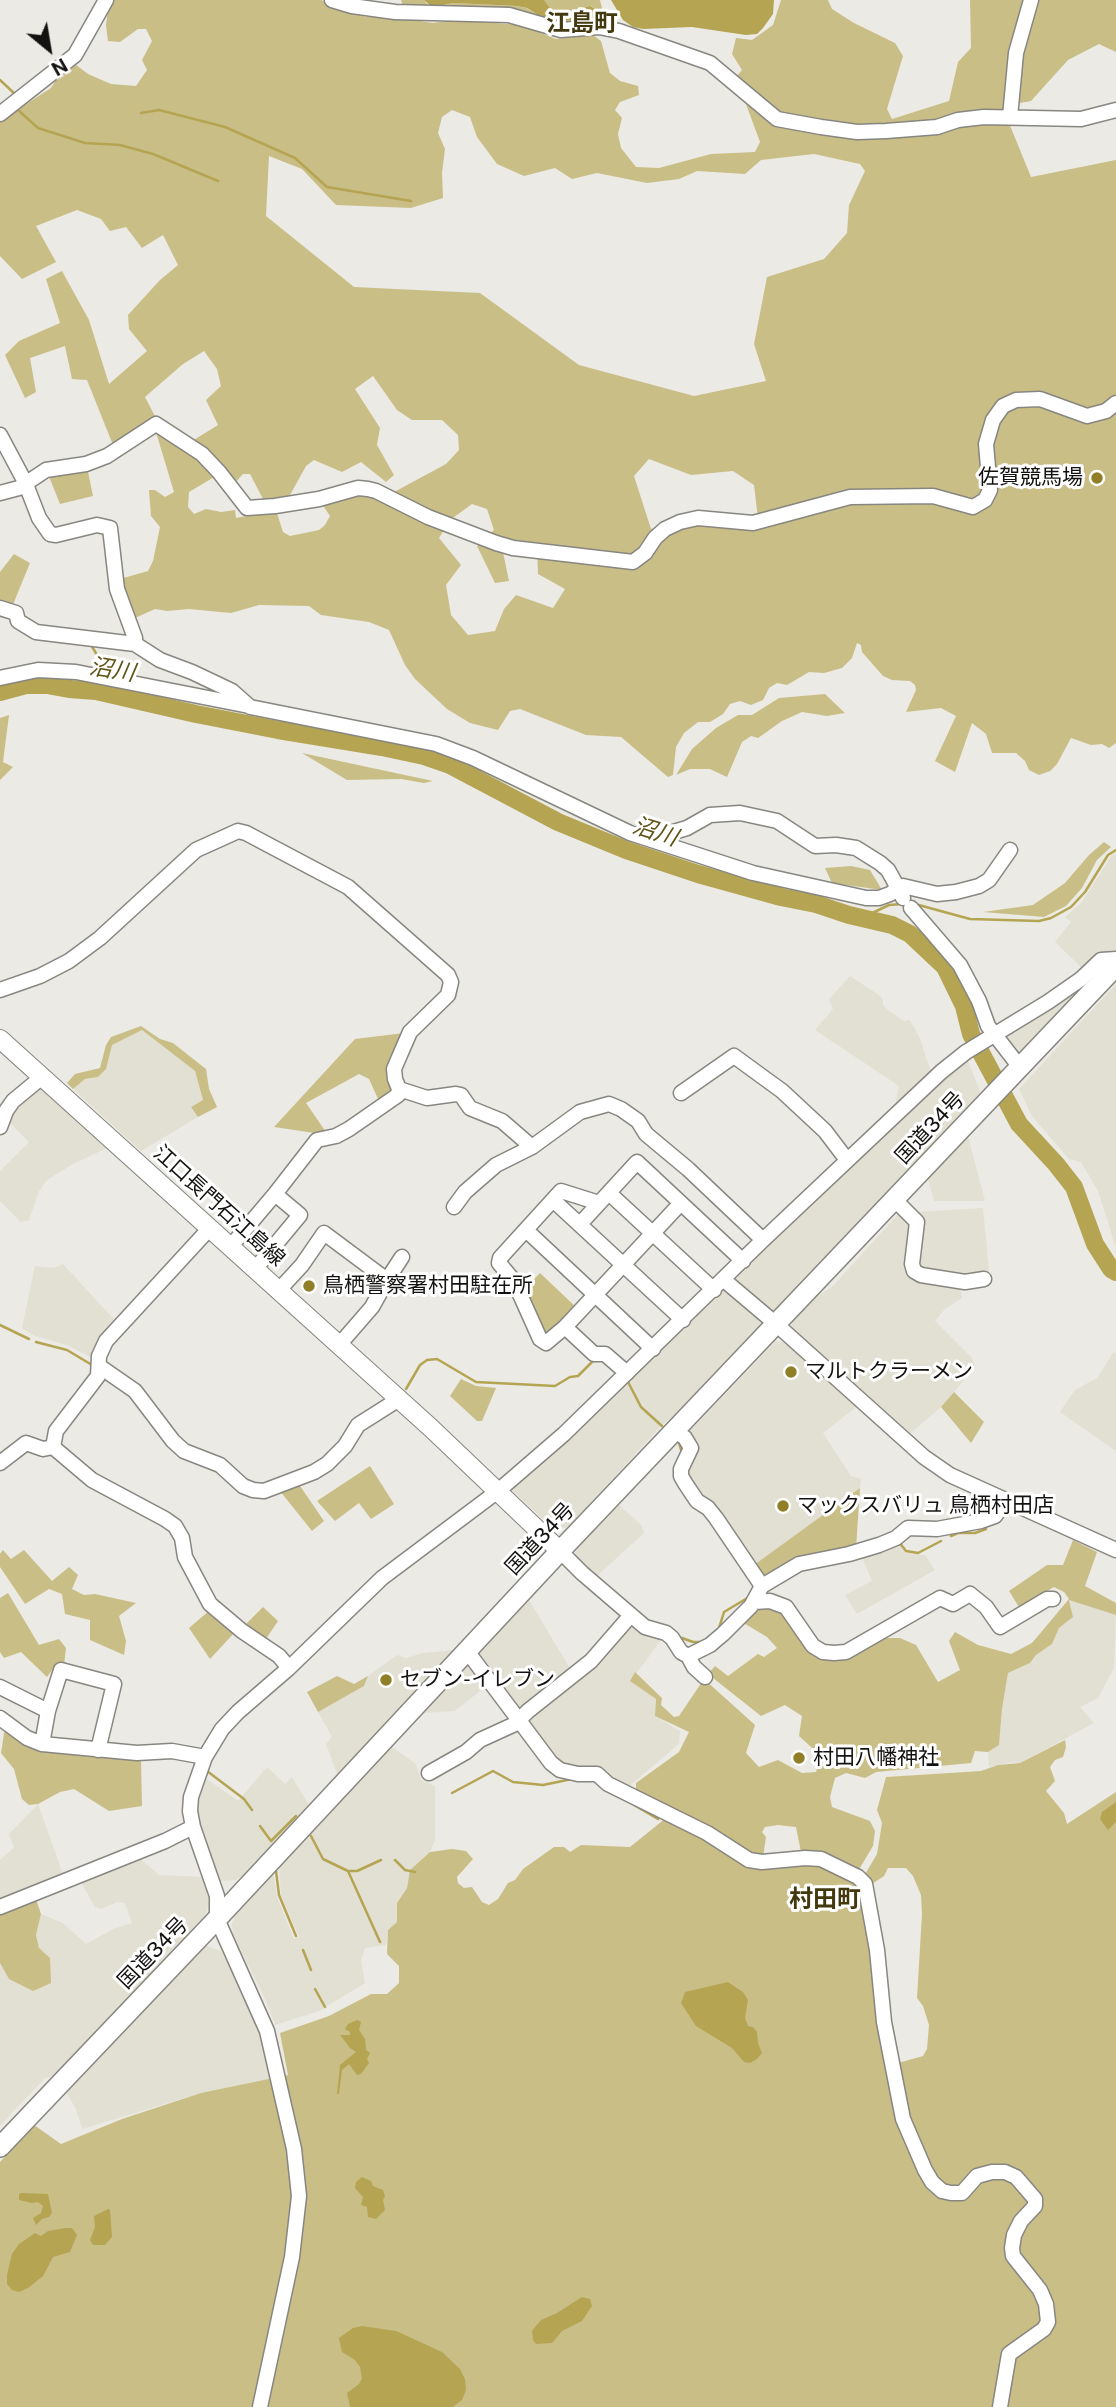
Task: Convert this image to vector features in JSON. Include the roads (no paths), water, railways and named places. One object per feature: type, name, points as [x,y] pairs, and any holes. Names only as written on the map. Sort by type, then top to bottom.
[{"type":"highway","name":"国道34号","points":[[0,2147],[560,1551],[1116,966]]},
{"type":"main road","name":"江口長門石江島線","points":[[0,1039],[256,1268],[560,1551]]},
{"type":"street","points":[[0,114],[75,55],[106,0]]},
{"type":"street","points":[[331,0],[395,12],[509,15],[562,30],[599,27],[619,31],[710,63],[777,119],[821,127],[857,132],[886,131],[937,127],[958,120],[984,117],[1081,119],[1116,110]]},
{"type":"street","points":[[1010,117],[1016,53],[1031,0]]},
{"type":"street","points":[[0,493],[19,488],[24,482],[46,470],[86,464],[107,456],[156,424],[202,454],[247,508],[319,499],[358,488],[368,489],[428,517],[513,548],[633,562],[645,553],[665,529],[698,518],[753,523],[850,497],[933,496],[973,507],[981,504],[990,490],[986,444],[993,420],[1003,406],[1016,400],[1040,399],[1087,416],[1106,411],[1116,403]]},
{"type":"street","points":[[0,435],[39,518],[50,534],[56,535],[97,525],[110,528],[117,589],[135,644]]},
{"type":"street","points":[[0,607],[16,613],[18,621],[36,632],[135,644],[160,660],[232,691],[250,707]]},
{"type":"street","points":[[0,678],[38,670],[76,672],[436,744],[486,764],[630,833],[753,873],[845,895],[879,898],[890,894],[904,898]]},
{"type":"street","points":[[649,839],[687,828],[710,815],[730,812],[777,821],[815,846],[856,848],[880,863],[888,870],[904,898],[960,965],[1013,1073]]},
{"type":"street","points":[[0,990],[50,972],[86,950],[196,850],[238,831],[348,887],[448,975],[451,982],[447,995],[410,1032],[398,1059],[394,1069],[398,1095],[349,1129],[336,1136],[317,1140],[230,1246]]},
{"type":"street","points":[[904,898],[903,886],[937,894],[979,886],[989,880],[1010,850]]},
{"type":"street","points":[[261,2407],[292,2257],[299,2196],[294,2149],[268,2031],[217,1919],[217,1896],[193,1828],[191,1797],[205,1757],[222,1729],[388,1573],[498,1491],[564,1434],[847,1160],[966,1052],[1081,979],[1101,960],[1116,959]]},
{"type":"street","points":[[681,1093],[734,1056],[782,1091],[825,1131],[847,1160]]},
{"type":"street","points":[[0,1127],[13,1101],[42,1077]]},
{"type":"street","points":[[399,1089],[427,1098],[456,1094],[461,1096],[470,1108],[502,1121],[532,1147]]},
{"type":"street","points":[[454,1207],[458,1199],[485,1173],[532,1147],[580,1112],[609,1104],[638,1121],[646,1134],[688,1168],[763,1240]]},
{"type":"street","points":[[580,1224],[637,1162],[743,1261]]},
{"type":"street","points":[[681,1203],[653,1234],[624,1265],[565,1326],[546,1343],[540,1339],[514,1281],[499,1263],[499,1258],[561,1191],[604,1198],[653,1234],[719,1285],[776,1324],[924,1457],[950,1475],[1115,1546]]},
{"type":"street","points":[[256,1268],[300,1215],[275,1194]]},
{"type":"street","points":[[894,1199],[917,1222],[912,1264],[914,1270],[921,1275],[965,1282],[984,1279]]},
{"type":"street","points":[[554,1200],[683,1320]]},
{"type":"street","points":[[52,1447],[56,1431],[94,1384],[98,1376],[101,1348],[106,1340],[210,1228]]},
{"type":"street","points":[[526,1230],[653,1349]]},
{"type":"street","points":[[279,1290],[302,1265],[324,1233],[387,1279]]},
{"type":"street","points":[[339,1345],[372,1307],[402,1257]]},
{"type":"street","points":[[565,1326],[594,1354],[605,1354],[627,1373]]},
{"type":"street","points":[[99,1366],[135,1391],[173,1441],[184,1451],[220,1465],[243,1486],[253,1490],[264,1491],[314,1472],[327,1464],[345,1446],[358,1424],[399,1399]]},
{"type":"street","points":[[675,1430],[685,1438],[691,1448],[681,1469],[681,1476],[690,1492],[716,1518],[762,1586]]},
{"type":"street","points":[[0,1463],[26,1443],[43,1448],[52,1447],[92,1480],[175,1526],[182,1538],[186,1557],[210,1604],[242,1631],[279,1656],[289,1668]]},
{"type":"street","points":[[688,1656],[710,1645],[754,1602],[762,1586],[799,1564],[879,1545],[896,1538],[908,1528],[937,1529],[981,1521],[995,1516],[1006,1500]]},
{"type":"street","points":[[560,1551],[645,1627],[666,1633],[705,1677]]},
{"type":"street","points":[[754,1602],[770,1601],[786,1608],[813,1646],[823,1652],[834,1653],[846,1652],[940,1598],[953,1604],[970,1594],[986,1607],[1000,1626],[1047,1599],[1053,1599]]},
{"type":"street","points":[[429,1773],[466,1752],[480,1740],[519,1721],[591,1661],[631,1615]]},
{"type":"street","points":[[467,1651],[551,1763],[560,1770],[597,1774],[625,1793],[707,1833],[749,1860],[762,1862],[821,1859],[858,1877],[865,1884],[878,1959],[884,2022],[903,2119],[925,2170],[932,2182],[942,2191],[951,2193],[962,2193],[977,2176],[1005,2172],[1016,2178],[1035,2199],[1035,2206],[1021,2221],[1014,2235],[1012,2248],[1013,2256],[1040,2290],[1046,2304],[1048,2322],[1044,2329],[1009,2354],[1000,2407]]},
{"type":"street","points":[[42,1744],[48,1711],[61,1670],[114,1684],[98,1750]]},
{"type":"street","points":[[0,1687],[48,1711]]},
{"type":"street","points":[[1,1724],[42,1744],[137,1753],[172,1751],[205,1757]]},
{"type":"street","points":[[0,1907],[193,1828]]},
{"type":"waterway","points":[[0,80],[16,95]]},
{"type":"waterway","points":[[17,109],[38,128],[85,143],[120,145],[153,154],[218,181]]},
{"type":"waterway","points":[[141,113],[159,110],[225,127],[295,158],[327,187],[411,201]]},
{"type":"waterway","points":[[91,645],[105,668],[113,670],[113,675]]},
{"type":"waterway","name":"沼川","points":[[0,692],[26,685],[96,691],[196,714],[424,756],[450,765],[558,822],[626,850],[698,874],[892,925],[910,934],[945,967],[964,1006],[971,1034],[1019,1124],[1074,1187],[1095,1244],[1111,1269],[1116,1272]]},
{"type":"waterway","points":[[915,904],[970,919],[1039,921],[1051,918],[1071,907],[1085,892],[1108,855],[1116,850]]},
{"type":"waterway","points":[[864,917],[889,905],[902,904]]},
{"type":"waterway","points":[[0,1325],[29,1339]]},
{"type":"waterway","points":[[36,1342],[67,1350],[92,1365]]},
{"type":"waterway","points":[[406,1389],[420,1365],[427,1360],[437,1359],[476,1382],[555,1386],[570,1377],[578,1376],[595,1359]]},
{"type":"waterway","points":[[627,1380],[641,1407],[662,1426]]},
{"type":"waterway","points":[[679,1443],[682,1453]]},
{"type":"waterway","points":[[951,1536],[986,1529]]},
{"type":"waterway","points":[[899,1542],[906,1551],[918,1553],[941,1541]]},
{"type":"waterway","points":[[719,1628],[724,1612],[749,1597]]},
{"type":"waterway","points":[[682,1638],[701,1642]]},
{"type":"waterway","points":[[207,1771],[244,1799],[252,1810]]},
{"type":"waterway","points":[[452,1793],[493,1771],[513,1782],[543,1785],[572,1779]]},
{"type":"waterway","points":[[634,1805],[658,1819]]},
{"type":"waterway","points":[[260,1826],[271,1841],[296,1816]]},
{"type":"waterway","points":[[311,1836],[323,1859],[348,1871],[357,1871],[381,1860]]},
{"type":"waterway","points":[[395,1860],[405,1870],[415,1872]]},
{"type":"waterway","points":[[276,1871],[279,1895],[296,1936]]},
{"type":"waterway","points":[[348,1871],[380,1942]]},
{"type":"waterway","points":[[303,1950],[311,1970]]},
{"type":"waterway","points":[[315,1989],[325,2007]]},
{"type":"place","name":"佐賀競馬場","points":[[1097,478]]},
{"type":"place","name":"鳥栖警察署村田駐在所","points":[[309,1286]]},
{"type":"place","name":"マルトクラーメン","points":[[791,1372]]},
{"type":"place","name":"マックスバリュ 鳥栖村田店","points":[[783,1506]]},
{"type":"place","name":"セブン-イレブン","points":[[386,1680]]},
{"type":"place","name":"村田八幡神社","points":[[799,1758]]},
{"type":"district","name":"江島町","points":[[582,24]]},
{"type":"district","name":"村田町","points":[[825,1900]]}]
